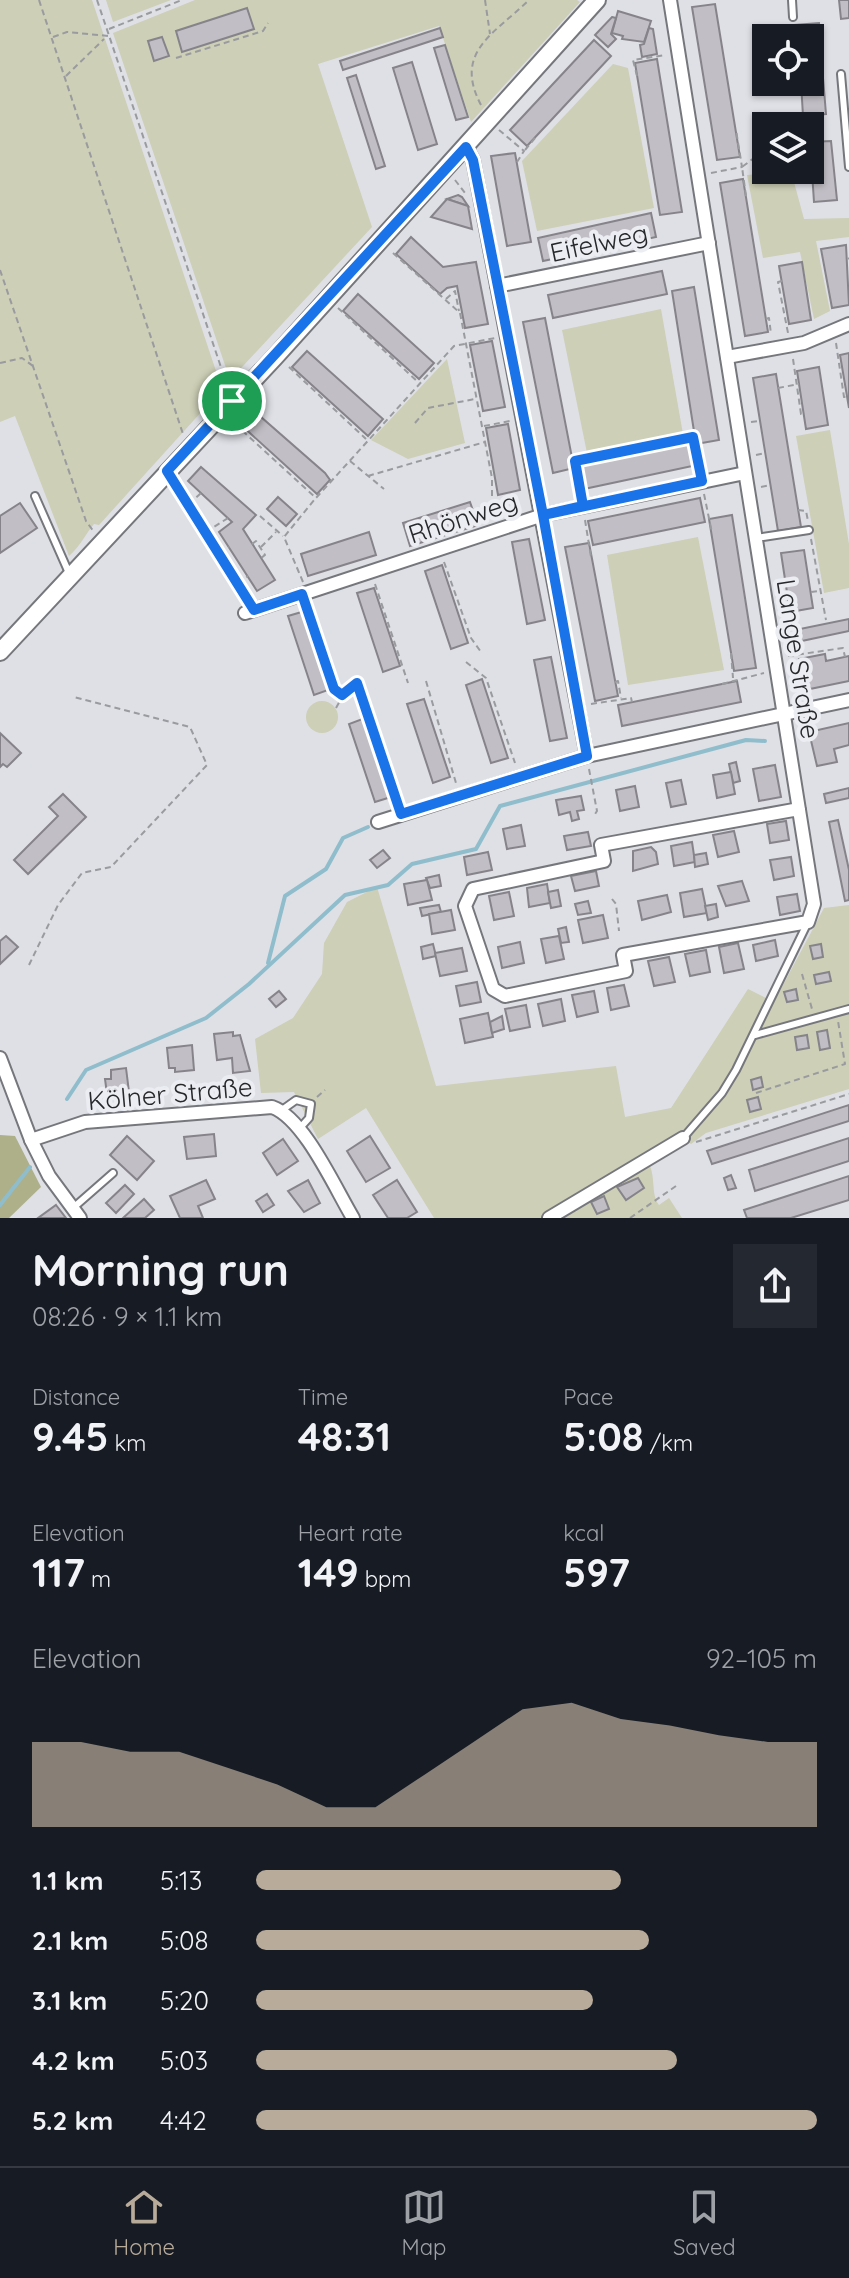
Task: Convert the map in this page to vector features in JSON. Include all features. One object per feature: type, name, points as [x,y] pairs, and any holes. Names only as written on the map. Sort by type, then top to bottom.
[{"type":"street","points":[[0,652],[276,356],[597,0]]},
{"type":"street","name":"Lange Straße","points":[[670,0],[814,904],[808,922]]},
{"type":"street","points":[[466,147],[473,160],[587,756]]},
{"type":"street","name":"Eifelweg","points":[[497,286],[709,243]]},
{"type":"street","points":[[727,357],[791,346],[849,324]]},
{"type":"street","name":"Rhönweg","points":[[250,612],[543,515],[745,473]]},
{"type":"street","points":[[378,822],[587,756],[849,700]]},
{"type":"street","points":[[799,809],[601,845],[604,861],[473,889],[465,906],[493,989],[505,996],[626,971],[623,955],[808,922]]},
{"type":"street","points":[[0,1058],[31,1140],[49,1176],[76,1213]]},
{"type":"street","name":"Kölner Straße","points":[[31,1140],[85,1122],[258,1106],[282,1110],[299,1129],[353,1218]]},
{"type":"street","name":"Lange Straße","points":[[549,1218],[687,1141]]},
{"type":"lane","points":[[792,0],[793,17]]},
{"type":"lane","points":[[841,74],[849,167]]},
{"type":"lane","points":[[35,496],[71,576]]},
{"type":"lane","points":[[756,538],[809,530]]},
{"type":"lane","name":"Lange Straße","points":[[687,1141],[722,1093],[755,1035],[808,922]]},
{"type":"lane","points":[[755,1035],[849,1009]]},
{"type":"lane","points":[[282,1110],[296,1100],[311,1104],[309,1118],[299,1129]]},
{"type":"lane","points":[[76,1213],[113,1173]]},
{"type":"path","points":[[39,0],[182,433],[192,444]]},
{"type":"path","points":[[97,0],[227,406],[316,498]]},
{"type":"path","points":[[108,30],[182,0]]},
{"type":"path","points":[[485,0],[491,37]]},
{"type":"path","points":[[524,151],[490,120],[476,95],[470,66],[472,56],[529,0]]},
{"type":"path","points":[[176,58],[263,31],[268,23]]},
{"type":"path","points":[[51,37],[67,32],[104,38]]},
{"type":"path","points":[[64,78],[104,38],[110,36]]},
{"type":"path","points":[[637,76],[633,60],[679,53]]},
{"type":"path","points":[[736,130],[746,196]]},
{"type":"path","points":[[517,162],[535,138]]},
{"type":"path","points":[[698,176],[742,167],[752,160]]},
{"type":"path","points":[[444,171],[456,180],[470,203]]},
{"type":"path","points":[[380,241],[460,313]]},
{"type":"path","points":[[0,270],[86,521],[103,541]]},
{"type":"path","points":[[782,281],[778,282],[785,308],[801,414],[804,414]]},
{"type":"path","points":[[445,300],[455,291],[492,478],[490,509],[496,530]]},
{"type":"path","points":[[328,299],[419,383]]},
{"type":"path","points":[[766,319],[769,318],[772,349]]},
{"type":"path","points":[[834,330],[844,397],[847,397]]},
{"type":"path","points":[[284,537],[349,460],[454,346],[507,336]]},
{"type":"path","points":[[276,356],[367,440]]},
{"type":"path","points":[[0,363],[22,358],[34,367]]},
{"type":"path","points":[[778,388],[797,385]]},
{"type":"path","points":[[415,423],[428,408],[477,399]]},
{"type":"path","points":[[483,426],[523,419]]},
{"type":"path","points":[[591,557],[575,461],[693,437],[712,533]]},
{"type":"path","points":[[368,476],[485,442]]},
{"type":"path","points":[[349,460],[384,489]]},
{"type":"path","points":[[167,471],[237,583],[250,612]]},
{"type":"path","points":[[188,504],[201,493]]},
{"type":"path","points":[[798,510],[806,511],[826,620]]},
{"type":"path","points":[[260,516],[284,537],[305,593],[334,689],[342,695]]},
{"type":"path","points":[[205,533],[228,518]]},
{"type":"path","points":[[261,548],[277,531]]},
{"type":"path","points":[[252,544],[256,541],[261,548],[265,555],[261,558]]},
{"type":"path","points":[[219,554],[229,547]]},
{"type":"path","points":[[440,549],[471,638],[481,652]]},
{"type":"path","points":[[806,564],[815,562]]},
{"type":"path","points":[[371,572],[408,683]]},
{"type":"path","points":[[237,583],[248,576]]},
{"type":"path","points":[[811,592],[819,591]]},
{"type":"path","points":[[722,684],[812,651],[843,648],[845,657]]},
{"type":"path","points":[[812,651],[813,656]]},
{"type":"path","points":[[731,653],[728,653],[733,679]]},
{"type":"path","points":[[466,662],[486,678],[519,776]]},
{"type":"path","points":[[426,681],[460,796]]},
{"type":"path","points":[[615,682],[618,681],[621,700]]},
{"type":"path","points":[[336,708],[342,695],[362,682]]},
{"type":"path","points":[[357,683],[401,814]]},
{"type":"path","points":[[29,965],[58,905],[82,873],[111,867],[207,765],[190,727],[74,697]]},
{"type":"path","points":[[577,706],[631,698],[632,702]]},
{"type":"path","points":[[589,771],[595,814]]},
{"type":"path","points":[[612,899],[616,904],[619,931]]},
{"type":"path","points":[[802,974],[814,1018]]},
{"type":"path","points":[[756,1093],[845,1064],[837,1012]]},
{"type":"path","points":[[687,1141],[849,1094]]},
{"type":"path","points":[[630,1218],[676,1186]]},
{"type":"green space","points":[[0,0],[92,0],[222,389],[99,525],[94,524],[69,556],[15,416],[0,422]]},
{"type":"green space","points":[[106,0],[171,0],[113,22]]},
{"type":"green space","points":[[195,0],[580,2],[471,122],[439,26],[318,64],[372,227],[230,380],[113,33]]},
{"type":"green space","points":[[613,64],[628,68],[654,208],[537,231],[522,161]]},
{"type":"green space","points":[[747,175],[752,175],[752,184],[795,184],[804,219],[849,218],[849,237],[816,241],[830,311],[814,319],[800,252],[763,258]]},
{"type":"green space","points":[[661,309],[683,434],[587,453],[562,330]]},
{"type":"green space","points":[[447,359],[465,443],[408,459],[371,440]]},
{"type":"green space","points":[[830,430],[849,544],[849,588],[824,593],[796,436]]},
{"type":"green space","points":[[698,537],[724,670],[628,685],[607,555]]},
{"type":"green space","points":[[322,701],[333,706],[338,717],[333,728],[322,733],[311,728],[306,717],[311,706]]},
{"type":"green space","points":[[377,887],[436,1086],[616,1066],[625,1117],[671,1108],[748,989],[774,1002],[824,908],[849,905],[849,1089],[706,1133],[691,1144],[683,1138],[647,1160],[659,1205],[669,1198],[682,1218],[434,1218],[366,1108],[318,1139],[294,1092],[261,1093],[255,1039],[293,1018],[322,974],[324,943],[347,902]]},
{"type":"green space","points":[[0,1135],[15,1136],[41,1187],[9,1218],[0,1218]]},
{"type":"building","points":[[839,0],[849,0],[849,18],[841,19]]},
{"type":"building","points":[[715,4],[740,157],[717,160],[692,7]]},
{"type":"building","points":[[247,8],[254,29],[182,52],[176,31]]},
{"type":"building","points":[[618,11],[651,21],[644,42],[622,39],[623,36],[612,33]]},
{"type":"building","points":[[612,17],[616,18],[611,34],[616,39],[608,47],[595,35]]},
{"type":"building","points":[[440,28],[443,37],[343,70],[340,61]]},
{"type":"building","points":[[649,28],[653,29],[657,54],[642,57],[640,45],[644,44]]},
{"type":"building","points":[[162,37],[169,56],[154,61],[148,41]]},
{"type":"building","points":[[594,40],[611,56],[527,146],[510,130]]},
{"type":"building","points":[[445,45],[468,117],[456,120],[434,48]]},
{"type":"building","points":[[657,59],[682,212],[660,215],[635,63]]},
{"type":"building","points":[[412,62],[437,144],[418,150],[393,68]]},
{"type":"building","points":[[356,75],[385,166],[376,169],[347,78]]},
{"type":"building","points":[[824,90],[826,114],[803,112],[802,96],[824,96]]},
{"type":"building","points":[[824,141],[831,141],[837,200],[814,202],[813,184],[824,184]]},
{"type":"building","points":[[515,153],[531,242],[507,246],[491,156]]},
{"type":"building","points":[[743,179],[768,332],[745,336],[720,183]]},
{"type":"building","points":[[458,195],[462,197],[468,206],[447,199]]},
{"type":"building","points":[[447,199],[468,206],[472,229],[431,217]]},
{"type":"building","points":[[651,213],[656,237],[543,261],[538,238]]},
{"type":"building","points":[[411,237],[443,267],[476,262],[488,324],[465,328],[457,286],[447,288],[440,294],[396,254]]},
{"type":"building","points":[[846,245],[849,305],[832,308],[821,249]]},
{"type":"building","points":[[802,262],[811,320],[789,324],[779,266]]},
{"type":"building","points":[[662,271],[667,294],[553,318],[548,295]]},
{"type":"building","points":[[694,287],[719,440],[696,444],[672,291]]},
{"type":"building","points":[[358,294],[434,363],[419,379],[343,311]]},
{"type":"building","points":[[545,318],[574,468],[553,473],[523,322]]},
{"type":"building","points":[[492,341],[505,407],[483,411],[470,345]]},
{"type":"building","points":[[307,351],[383,419],[368,436],[292,367]]},
{"type":"building","points":[[849,353],[849,408],[840,355]]},
{"type":"building","points":[[819,367],[828,425],[806,429],[797,371]]},
{"type":"building","points":[[776,374],[801,527],[778,531],[753,378]]},
{"type":"building","points":[[253,410],[325,473],[330,480],[317,494],[240,424]]},
{"type":"building","points":[[508,424],[520,490],[498,495],[486,428]]},
{"type":"building","points":[[692,441],[697,465],[584,489],[579,465]]},
{"type":"building","points":[[201,467],[256,515],[243,529],[275,580],[257,591],[219,532],[232,522],[188,481]]},
{"type":"building","points":[[278,497],[297,514],[286,526],[267,509]]},
{"type":"building","points":[[700,498],[705,522],[593,545],[588,521]]},
{"type":"building","points":[[470,502],[478,525],[410,546],[403,523]]},
{"type":"building","points":[[20,503],[37,528],[0,553],[0,516]]},
{"type":"building","points":[[732,515],[756,668],[734,671],[709,519]]},
{"type":"building","points":[[369,532],[376,555],[308,576],[301,554]]},
{"type":"building","points":[[529,539],[545,620],[527,624],[512,542]]},
{"type":"building","points":[[589,543],[618,696],[595,701],[565,547]]},
{"type":"building","points":[[804,550],[813,608],[790,612],[781,553]]},
{"type":"building","points":[[442,565],[468,643],[451,649],[425,571]]},
{"type":"building","points":[[374,588],[400,666],[383,672],[357,593]]},
{"type":"building","points":[[305,611],[331,689],[314,695],[288,616]]},
{"type":"building","points":[[849,619],[849,631],[797,642],[795,630]]},
{"type":"building","points":[[825,654],[826,661],[849,656],[849,681],[805,690],[799,659]]},
{"type":"building","points":[[551,657],[567,738],[550,741],[534,660]]},
{"type":"building","points":[[482,679],[508,758],[491,763],[466,685]]},
{"type":"building","points":[[737,681],[741,702],[622,726],[618,705]]},
{"type":"building","points":[[424,699],[450,777],[433,783],[407,704]]},
{"type":"building","points":[[365,718],[391,797],[375,802],[349,724]]},
{"type":"building","points":[[849,723],[849,745],[834,749],[837,762],[817,766],[809,732]]},
{"type":"building","points":[[0,733],[21,753],[7,767],[3,764],[0,767]]},
{"type":"building","points":[[736,762],[740,781],[733,783],[729,764]]},
{"type":"building","points":[[775,765],[781,797],[759,801],[753,769]]},
{"type":"building","points":[[731,772],[735,794],[717,798],[713,775]]},
{"type":"building","points":[[681,780],[686,804],[671,807],[666,783]]},
{"type":"building","points":[[635,786],[639,807],[620,811],[616,790]]},
{"type":"building","points":[[849,788],[849,798],[826,803],[824,794]]},
{"type":"building","points":[[63,794],[86,817],[28,874],[14,860],[58,816],[49,807]]},
{"type":"building","points":[[581,796],[584,810],[577,811],[579,819],[572,821],[570,812],[559,815],[556,800]]},
{"type":"building","points":[[838,820],[849,870],[849,900],[845,901],[829,822]]},
{"type":"building","points":[[786,821],[789,840],[770,843],[767,824]]},
{"type":"building","points":[[521,825],[525,846],[507,849],[503,829]]},
{"type":"building","points":[[734,831],[739,852],[718,857],[713,835]]},
{"type":"building","points":[[588,832],[591,846],[567,850],[564,836]]},
{"type":"building","points":[[692,842],[695,862],[674,866],[671,846]]},
{"type":"building","points":[[651,847],[656,852],[658,864],[633,871],[633,851]]},
{"type":"building","points":[[383,850],[390,858],[377,868],[370,860]]},
{"type":"building","points":[[488,852],[492,870],[467,875],[464,857]]},
{"type":"building","points":[[706,853],[708,864],[695,867],[694,855]]},
{"type":"building","points":[[791,857],[794,876],[774,880],[770,860]]},
{"type":"building","points":[[596,871],[599,886],[575,891],[571,876]]},
{"type":"building","points":[[439,875],[441,886],[430,888],[426,878]]},
{"type":"building","points":[[427,880],[432,900],[408,905],[404,884]]},
{"type":"building","points":[[742,881],[749,901],[726,906],[718,886]]},
{"type":"building","points":[[547,884],[550,903],[529,907],[527,888]]},
{"type":"building","points":[[702,889],[707,913],[684,917],[680,893]]},
{"type":"building","points":[[558,890],[561,906],[551,908],[548,892]]},
{"type":"building","points":[[509,892],[514,916],[494,920],[489,896]]},
{"type":"building","points":[[797,894],[800,911],[780,915],[777,897]]},
{"type":"building","points":[[667,895],[671,912],[642,920],[638,901]]},
{"type":"building","points":[[588,901],[591,913],[578,915],[575,904]]},
{"type":"building","points":[[716,904],[718,917],[708,920],[705,906]]},
{"type":"building","points":[[439,905],[441,912],[422,916],[420,908]]},
{"type":"building","points":[[451,910],[455,930],[432,934],[429,914]]},
{"type":"building","points":[[603,915],[608,938],[583,943],[578,920]]},
{"type":"building","points":[[566,927],[569,942],[561,943],[558,929]]},
{"type":"building","points":[[6,936],[18,947],[0,964],[0,941]]},
{"type":"building","points":[[559,936],[564,959],[546,963],[541,939]]},
{"type":"building","points":[[775,940],[778,956],[756,961],[753,945]]},
{"type":"building","points":[[520,942],[524,963],[502,968],[498,947]]},
{"type":"building","points":[[738,943],[744,969],[724,973],[719,947]]},
{"type":"building","points":[[433,944],[436,956],[423,959],[421,947]]},
{"type":"building","points":[[821,944],[823,957],[813,959],[810,946]]},
{"type":"building","points":[[462,948],[467,971],[440,976],[435,953]]},
{"type":"building","points":[[706,950],[710,972],[690,976],[685,954]]},
{"type":"building","points":[[669,957],[675,982],[654,986],[648,961]]},
{"type":"building","points":[[829,972],[831,981],[816,984],[814,975]]},
{"type":"building","points":[[477,982],[481,1002],[460,1006],[456,986]]},
{"type":"building","points":[[624,985],[629,1006],[611,1010],[607,988]]},
{"type":"building","points":[[796,989],[798,1000],[787,1002],[784,992]]},
{"type":"building","points":[[279,991],[286,999],[276,1007],[269,999]]},
{"type":"building","points":[[594,991],[598,1012],[577,1017],[572,995]]},
{"type":"building","points":[[561,999],[565,1021],[543,1026],[538,1004]]},
{"type":"building","points":[[526,1005],[530,1027],[510,1031],[505,1009]]},
{"type":"building","points":[[488,1013],[493,1037],[465,1043],[460,1019]]},
{"type":"building","points":[[502,1016],[504,1029],[492,1033],[490,1022]]},
{"type":"building","points":[[827,1030],[830,1048],[820,1050],[817,1032]]},
{"type":"building","points":[[233,1032],[233,1036],[240,1035],[250,1071],[233,1073],[232,1058],[217,1060],[214,1034]]},
{"type":"building","points":[[807,1035],[809,1048],[797,1050],[795,1037]]},
{"type":"building","points":[[192,1045],[194,1070],[175,1072],[175,1068],[169,1068],[167,1048]]},
{"type":"building","points":[[126,1068],[129,1092],[107,1094],[105,1079],[111,1079],[111,1070]]},
{"type":"building","points":[[761,1077],[763,1087],[753,1090],[751,1080]]},
{"type":"building","points":[[758,1097],[761,1109],[750,1112],[747,1100]]},
{"type":"building","points":[[849,1105],[849,1121],[712,1164],[707,1151]]},
{"type":"building","points":[[214,1134],[216,1156],[187,1159],[184,1137]]},
{"type":"building","points":[[127,1136],[154,1161],[137,1180],[110,1155]]},
{"type":"building","points":[[370,1136],[390,1168],[366,1182],[347,1151]]},
{"type":"building","points":[[849,1138],[849,1161],[755,1191],[749,1170]]},
{"type":"building","points":[[283,1139],[298,1161],[277,1175],[263,1153]]},
{"type":"building","points":[[731,1175],[736,1188],[728,1190],[724,1178]]},
{"type":"building","points":[[849,1176],[849,1200],[791,1218],[747,1218],[744,1210]]},
{"type":"building","points":[[638,1178],[644,1188],[626,1200],[617,1187]]},
{"type":"building","points":[[206,1180],[215,1199],[198,1206],[203,1218],[180,1218],[170,1196]]},
{"type":"building","points":[[308,1180],[320,1203],[304,1212],[288,1191]]},
{"type":"building","points":[[397,1180],[417,1212],[407,1218],[388,1218],[373,1195]]},
{"type":"building","points":[[125,1185],[134,1194],[116,1213],[106,1203]]},
{"type":"building","points":[[267,1194],[274,1205],[263,1212],[256,1201]]},
{"type":"building","points":[[604,1196],[609,1209],[597,1214],[591,1202]]},
{"type":"building","points":[[144,1199],[154,1210],[145,1218],[123,1218]]},
{"type":"building","points":[[56,1205],[66,1218],[38,1218]]},
{"type":"waterway","points":[[67,1099],[86,1070],[206,1018],[249,984],[345,895],[388,885],[412,864],[476,849],[500,806],[746,740],[765,741]]},
{"type":"waterway","points":[[268,963],[285,896],[326,869],[343,838],[368,827]]},
{"type":"waterway","points":[[0,1205],[30,1167]]},
{"type":"route","points":[[232,401],[167,471],[254,610],[302,594],[334,689],[342,695],[357,683],[401,814],[587,756],[543,515],[702,481],[693,437],[575,461],[583,506],[543,515],[473,160],[466,147],[232,401]]}]
